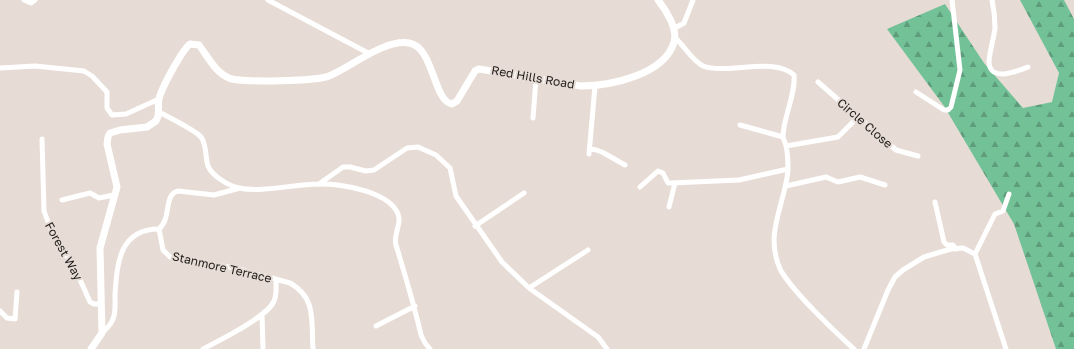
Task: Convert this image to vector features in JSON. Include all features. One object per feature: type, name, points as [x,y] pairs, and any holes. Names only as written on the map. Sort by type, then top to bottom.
[{"type":"main road","points":[[658,0],[668,17],[675,38]]},
{"type":"main road","name":"Red Hills Road","points":[[159,112],[159,99],[180,57],[190,44],[199,45],[220,72],[229,78],[248,82],[327,77],[382,47],[404,43],[413,44],[419,48],[423,54],[444,100],[447,104],[452,104],[457,101],[475,71],[479,69],[536,79],[595,86],[619,81],[654,68],[667,55],[675,38]]},
{"type":"main road","points":[[91,349],[102,334],[100,248],[116,186],[107,144],[108,137],[110,134],[120,130],[137,129],[153,124],[158,118],[159,112]]},
{"type":"street","points":[[24,0],[31,3],[35,0]]},
{"type":"street","points":[[268,0],[370,54]]},
{"type":"street","points":[[673,29],[684,23],[693,0]]},
{"type":"street","points":[[916,92],[944,110],[948,110],[951,107],[960,70],[952,0]]},
{"type":"street","points":[[992,0],[995,28],[989,62],[991,67],[995,72],[1007,75],[1028,67]]},
{"type":"street","points":[[675,38],[695,60],[705,66],[714,68],[762,66],[792,73],[794,75],[794,84],[786,114],[783,137],[786,146],[788,169],[786,186],[777,216],[774,240],[780,269],[793,286],[854,349]]},
{"type":"street","points":[[0,68],[35,66],[84,71],[92,76],[107,92],[107,108],[112,115],[126,114],[159,99]]},
{"type":"street","points":[[533,118],[536,79]]},
{"type":"street","name":"Circle Close","points":[[818,82],[896,150],[918,156]]},
{"type":"street","points":[[595,86],[589,151],[602,152],[625,165]]},
{"type":"street","points":[[159,112],[199,135],[203,141],[211,170],[219,178],[240,188]]},
{"type":"street","points":[[786,146],[838,137],[858,117]]},
{"type":"street","points":[[740,125],[783,137]]},
{"type":"street","name":"Forest Way","points":[[42,139],[44,211],[46,218],[54,238],[74,266],[90,302],[94,304],[102,304]]},
{"type":"street","points":[[319,184],[343,167],[366,171],[374,170],[407,148],[418,147],[436,155],[450,168],[456,196],[475,226],[502,262],[529,288],[598,337],[607,349]]},
{"type":"street","points":[[640,187],[656,171],[660,170],[668,183],[675,183],[739,180],[788,169]]},
{"type":"street","points":[[786,186],[826,177],[838,182],[860,177],[885,185]]},
{"type":"street","points":[[669,206],[675,183]]},
{"type":"street","points":[[102,334],[114,319],[117,269],[123,250],[133,237],[142,231],[158,229],[165,222],[168,214],[169,199],[174,192],[178,191],[214,195],[240,188],[269,188],[319,184],[347,185],[380,197],[394,206],[399,219],[395,242],[415,306],[421,335],[430,349]]},
{"type":"street","points":[[62,200],[90,193],[99,198],[114,196]]},
{"type":"street","points":[[475,226],[524,193]]},
{"type":"street","points":[[1006,349],[975,254],[995,214],[1003,211],[1009,194]]},
{"type":"street","points":[[935,202],[944,242],[947,245],[953,245],[956,249]]},
{"type":"street","name":"Stanmore Terrace","points":[[158,229],[163,250],[170,257],[235,268],[290,283],[297,287],[308,299],[311,307],[313,349]]},
{"type":"street","points":[[864,349],[895,277],[924,257],[938,252],[963,248],[975,254]]},
{"type":"street","points":[[529,288],[588,250]]},
{"type":"street","points":[[203,349],[236,331],[262,314],[274,301],[276,280]]},
{"type":"street","points":[[0,311],[7,318],[15,319],[17,292]]},
{"type":"street","points":[[376,326],[415,306]]},
{"type":"street","points":[[262,314],[263,349]]},
{"type":"green space","points":[[1020,0],[1064,0],[1074,19],[1074,349],[1056,349],[1014,224],[944,106],[887,29],[945,4],[984,63],[1023,108],[1052,102],[1059,73]]}]
